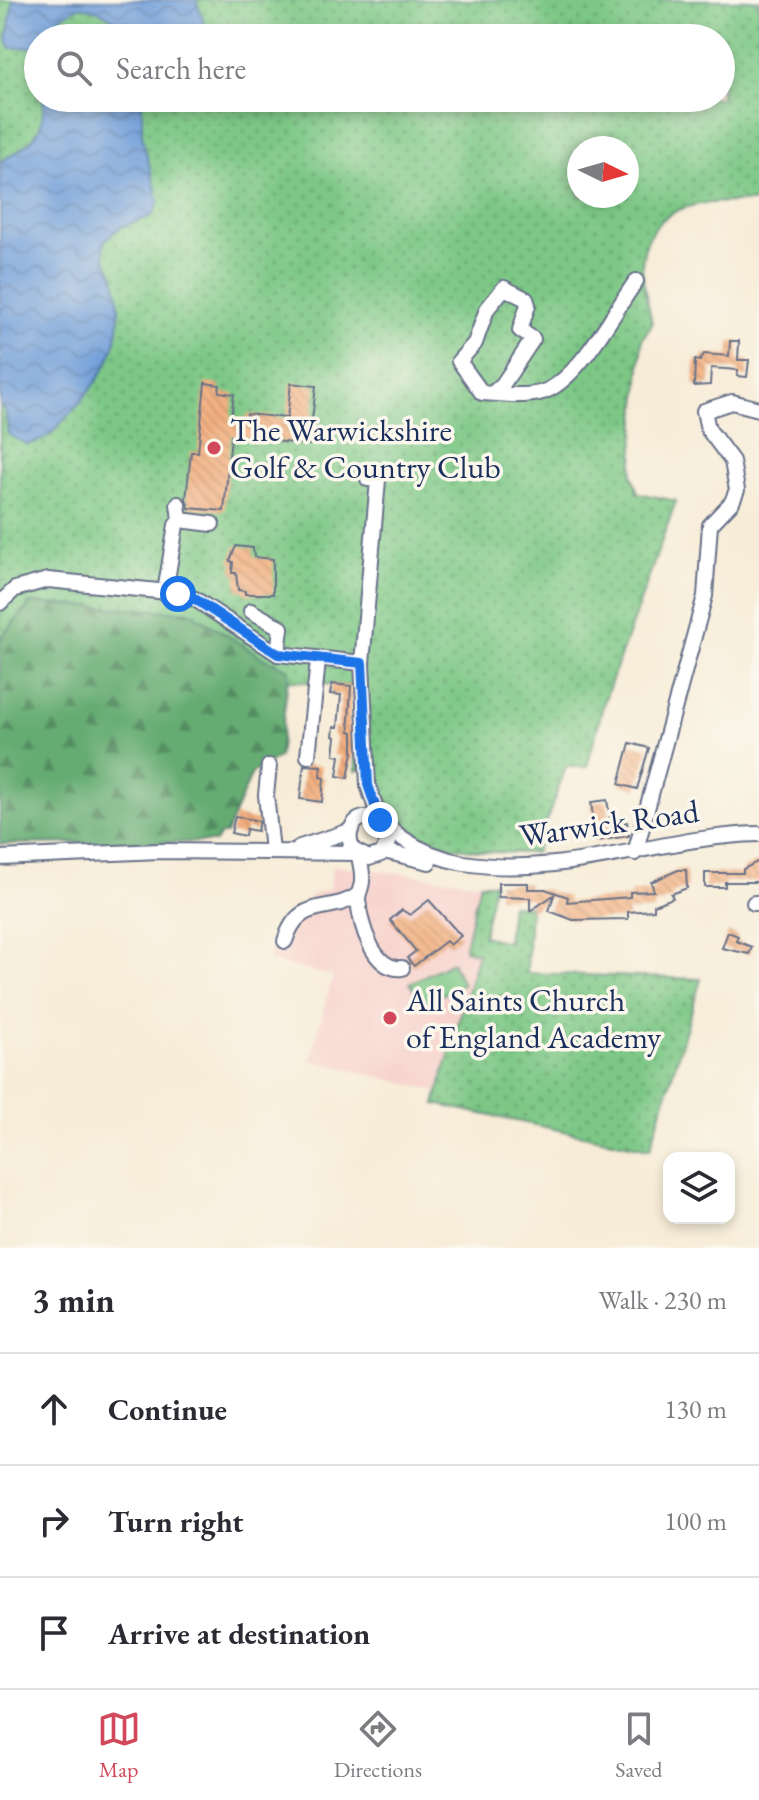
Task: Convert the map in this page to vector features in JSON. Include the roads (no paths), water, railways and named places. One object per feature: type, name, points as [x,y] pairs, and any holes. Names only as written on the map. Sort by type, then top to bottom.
[{"type":"street","points":[[493,393],[503,384],[533,339],[520,330],[528,305],[526,299],[504,288],[487,309],[475,343],[459,361],[474,386],[482,393],[493,393],[549,390],[573,370],[636,281]]},
{"type":"street","points":[[635,853],[705,596],[710,525],[732,502],[737,490],[732,461],[708,429],[704,411],[732,402],[759,409]]},
{"type":"street","points":[[368,479],[378,480],[362,628],[368,785],[389,839],[363,876],[358,895],[363,921],[378,957],[388,967],[402,968]]},
{"type":"street","points":[[165,592],[179,512],[212,524]]},
{"type":"street","points":[[0,603],[15,589],[48,580],[165,592],[195,599],[278,654],[318,661],[362,663]]},
{"type":"street","points":[[251,611],[285,622],[278,654]]},
{"type":"street","points":[[308,756],[318,661]]},
{"type":"street","points":[[269,766],[266,795],[276,851]]},
{"type":"street","points":[[363,876],[358,854],[349,842],[368,785]]},
{"type":"street","points":[[276,851],[326,841],[370,817],[383,823]]},
{"type":"street","name":"Warwick Road","points":[[383,823],[423,851],[466,863]]},
{"type":"street","name":"Warwick Road","points":[[381,853],[401,852],[435,863],[547,865],[635,853],[710,838],[759,834]]},
{"type":"street","points":[[0,858],[160,851],[381,853]]},
{"type":"street","points":[[285,941],[295,921],[306,912],[318,905],[348,902],[358,895]]},
{"type":"water","points":[[13,0],[196,0],[204,23],[122,24],[99,11],[80,6],[59,18],[56,24],[24,24],[24,48],[11,48],[7,40]]},
{"type":"water","points":[[43,112],[142,112],[142,137],[159,202],[152,216],[121,227],[105,240],[104,253],[119,300],[119,319],[117,337],[104,369],[55,430],[39,441],[26,444],[8,434],[6,413],[0,405],[0,162],[28,144],[42,122]]},
{"type":"place","name":"The Warwickshire Golf & Country Club","points":[[214,448]]},
{"type":"place","name":"All Saints Church of England Academy","points":[[390,1018]]}]
